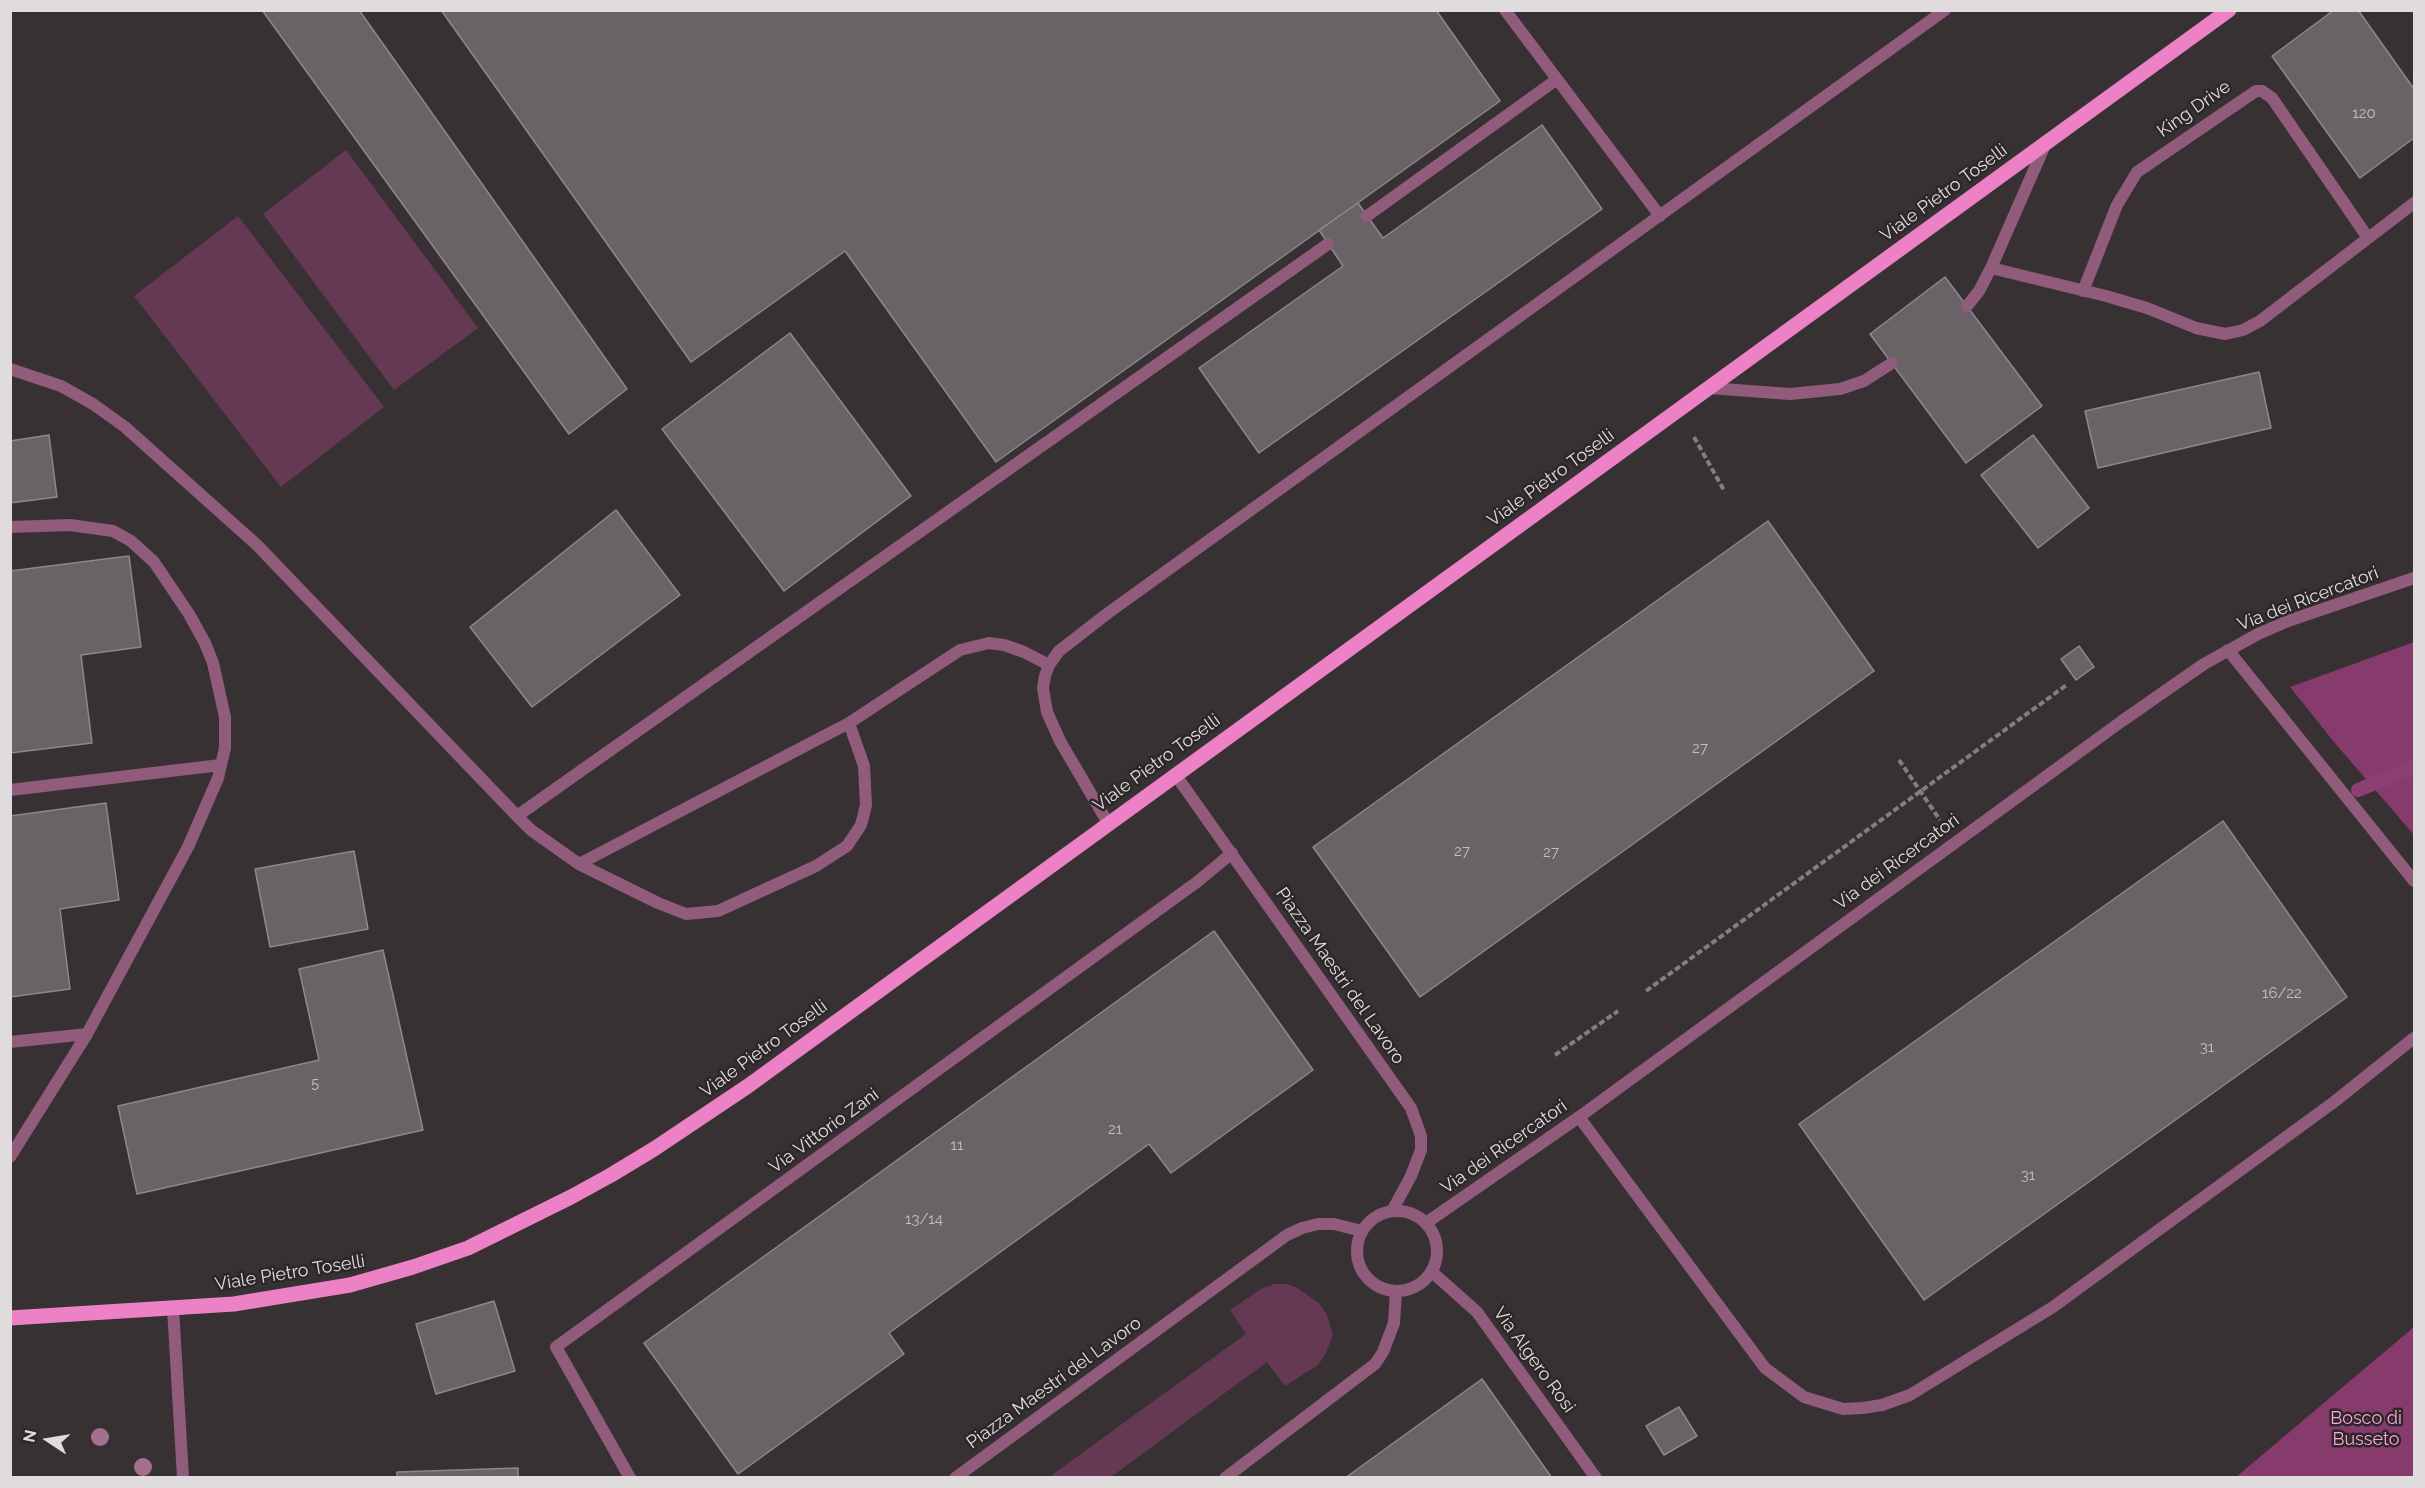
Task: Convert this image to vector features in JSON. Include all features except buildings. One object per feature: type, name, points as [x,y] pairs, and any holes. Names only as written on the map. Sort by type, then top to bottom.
[{"type":"main road","name":"Viale Pietro Toselli","points":[[10,1318],[173,1308],[272,1299],[378,1278],[468,1248],[571,1197],[654,1149],[738,1092],[2229,10]]},
{"type":"lane","points":[[1505,10],[1660,216]]},
{"type":"lane","points":[[1108,823],[1060,741],[1047,712],[1043,688],[1049,665],[1059,651],[1108,613],[1945,10]]},
{"type":"lane","points":[[1367,216],[1556,80]]},
{"type":"lane","name":"King Drive","points":[[2083,291],[2117,205],[2138,172],[2256,91],[2262,91],[2272,98],[2368,238]]},
{"type":"lane","points":[[1967,306],[1991,268],[2045,145]]},
{"type":"lane","points":[[1991,268],[2147,309],[2196,328],[2225,334],[2243,330],[2260,321],[2415,203]]},
{"type":"lane","points":[[517,816],[1328,244]]},
{"type":"lane","points":[[1708,388],[1790,394],[1840,389],[1864,381],[1892,363]]},
{"type":"lane","points":[[10,369],[61,386],[93,404],[142,443],[257,545],[531,830],[579,864],[658,903],[686,914],[718,911],[816,866],[847,846],[861,825],[866,805],[864,766],[849,723]]},
{"type":"lane","points":[[10,527],[70,525],[113,531],[131,541],[154,562],[189,614],[213,663],[225,717],[225,748],[221,765],[204,813],[188,848],[87,1034],[10,1157]]},
{"type":"lane","name":"Via dei Ricercatori","points":[[1426,1223],[1579,1117],[2122,721],[2228,650],[2288,621],[2415,578]]},
{"type":"lane","points":[[579,864],[849,723],[960,651],[989,643],[1004,645],[1049,665]]},
{"type":"lane","points":[[2228,650],[2415,881]]},
{"type":"lane","points":[[10,790],[221,765]]},
{"type":"lane","name":"Piazza Maestri del Lavoro","points":[[1175,774],[1415,1115],[1421,1136],[1421,1150],[1411,1176],[1392,1211]]},
{"type":"lane","name":"Via Vittorio Zani","points":[[630,1478],[556,1347],[1197,882],[1232,853]]},
{"type":"lane","points":[[10,1042],[87,1034]]},
{"type":"lane","points":[[1579,1117],[1765,1368],[1803,1397],[1844,1409],[1863,1408],[1882,1405],[1910,1395],[2053,1306],[2334,1102],[2415,1038]]},
{"type":"lane","points":[[1404,1211],[1416,1215],[1426,1223],[1434,1234],[1437,1260],[1432,1272],[1422,1283],[1396,1292],[1383,1289],[1371,1282],[1361,1271],[1357,1258],[1357,1244],[1362,1231],[1370,1221],[1380,1214],[1404,1211]]},
{"type":"lane","name":"Piazza Maestri del Lavoro","points":[[955,1478],[1287,1235],[1318,1224],[1334,1224],[1362,1231]]},
{"type":"lane","name":"Via Algero Rosi","points":[[1432,1272],[1477,1311],[1596,1478]]},
{"type":"lane","points":[[1225,1478],[1375,1364],[1383,1352],[1394,1323],[1396,1292]]},
{"type":"lane","points":[[173,1308],[183,1478]]},
{"type":"path","points":[[1694,437],[1725,492]]},
{"type":"path","points":[[1646,991],[2068,684]]},
{"type":"path","points":[[1899,760],[1942,823]]},
{"type":"path","points":[[1555,1055],[1618,1011]]},
{"type":"shaded area","points":[[346,150],[478,328],[394,390],[263,214]]},
{"type":"shaded area","points":[[238,216],[384,407],[281,487],[134,296]]},
{"type":"shaded area","points":[[1274,1284],[1287,1284],[1297,1288],[1319,1303],[1327,1315],[1333,1335],[1318,1365],[1285,1386],[1267,1362],[1111,1477],[1049,1477],[1246,1334],[1230,1310],[1261,1289]]},
{"type":"green space","points":[[2414,642],[2414,835],[2290,687]]},
{"type":"green space","name":"Bosco di Busseto","points":[[2414,1327],[2414,1477],[2236,1477]]},
{"type":"waterway","points":[[2358,790],[2414,767]]}]
